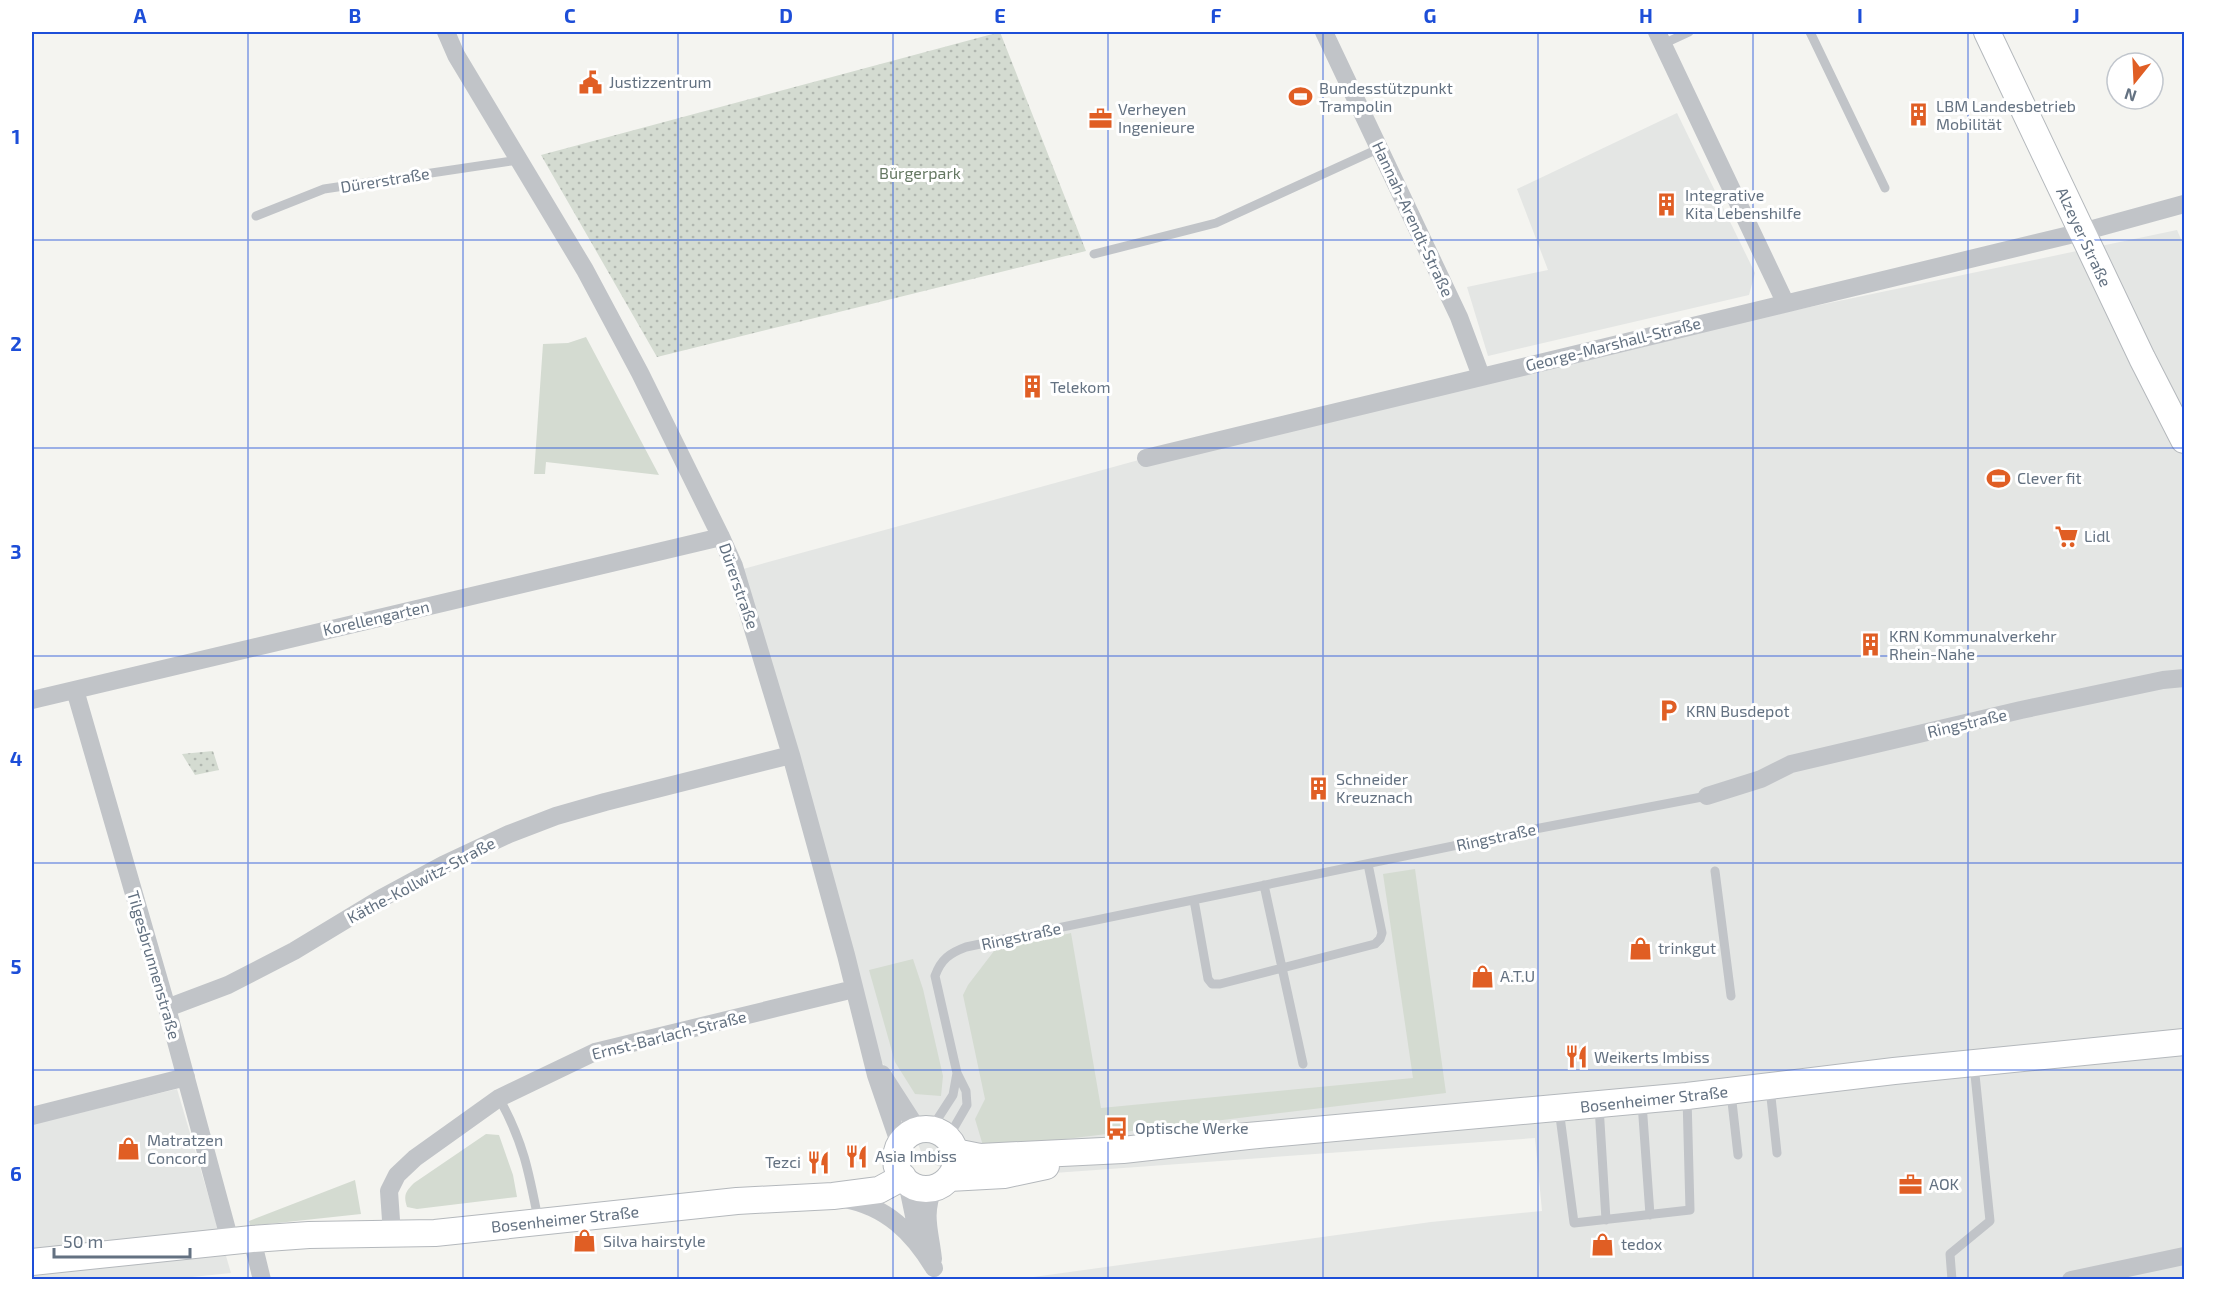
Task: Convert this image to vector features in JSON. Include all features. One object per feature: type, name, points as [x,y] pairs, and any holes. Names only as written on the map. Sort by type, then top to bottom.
[{"type":"street","name":"Dürerstraße","points":[[446,32],[456,55],[585,270],[640,373],[736,572],[791,755],[870,1048],[920,1152]]},
{"type":"street","name":"Hannah-Arendt-Straße","points":[[1324,32],[1459,317],[1481,376]]},
{"type":"street","name":"Alzeyer Straße","points":[[1987,32],[2142,358],[2184,440]]},
{"type":"street","points":[[1660,38],[1785,302]]},
{"type":"street","name":"George-Marshall-Straße","points":[[1146,458],[2082,232],[2184,204]]},
{"type":"street","name":"Korellengarten","points":[[32,700],[721,537]]},
{"type":"street","name":"Ringstraße","points":[[2163,680],[2184,672]]},
{"type":"street","name":"Ringstraße","points":[[1707,796],[1761,779],[1791,764],[2021,710],[2163,680],[2184,678]]},
{"type":"street","points":[[2163,680],[2184,683]]},
{"type":"street","name":"Tilgesbrunnenstraße","points":[[75,690],[186,1077],[250,1254]]},
{"type":"street","name":"Käthe-Kollwitz-Straße","points":[[167,1008],[228,985],[275,961],[380,898],[509,834],[556,816],[605,802],[791,755]]},
{"type":"street","name":"Ernst-Barlach-Straße","points":[[392,1235],[389,1191],[397,1175],[416,1158],[499,1098],[595,1052],[854,989]]},
{"type":"street","name":"Bosenheimer Straße","points":[[737,1200],[871,1174],[920,1152],[980,1157],[1123,1150],[1269,1134],[1599,1105],[2184,1042]]},
{"type":"street","points":[[32,1116],[186,1077]]},
{"type":"street","name":"Bosenheimer Straße","points":[[920,1152],[925,1188],[941,1183],[1004,1175],[1123,1150]]},
{"type":"street","points":[[920,1152],[956,1161],[927,1208],[926,1222],[935,1274],[921,1246],[909,1192],[920,1152]]},
{"type":"street","name":"Bosenheimer Straße","points":[[32,1278],[250,1254],[309,1234],[435,1233],[737,1200],[832,1196],[879,1190],[920,1152]]},
{"type":"street","points":[[832,1196],[859,1201],[875,1208],[901,1225],[921,1246]]},
{"type":"street","name":"Bosenheimer Straße","points":[[32,1262],[250,1254]]},
{"type":"street","points":[[2071,1280],[2184,1256]]},
{"type":"lane","points":[[1660,38],[1689,32]]},
{"type":"lane","points":[[1810,32],[1885,188]]},
{"type":"lane","points":[[1094,254],[1216,223],[1380,148]]},
{"type":"lane","name":"Dürerstraße","points":[[256,216],[324,189],[518,160]]},
{"type":"lane","name":"Ringstraße","points":[[920,1152],[952,1131],[967,1105],[966,1091],[957,1073],[935,975],[940,963],[951,952],[1264,885],[1707,796]]},
{"type":"lane","points":[[1194,900],[1208,979],[1212,984],[1220,984],[1375,944],[1382,933],[1368,864]]},
{"type":"lane","points":[[1715,871],[1731,996]]},
{"type":"lane","points":[[1264,885],[1303,1064]]},
{"type":"lane","points":[[1952,1280],[1950,1254],[1990,1221],[1974,1063]]},
{"type":"lane","name":"Ringstraße","points":[[920,1152],[953,1095],[957,1073]]},
{"type":"lane","points":[[1770,1086],[1777,1153]]},
{"type":"lane","points":[[1731,1091],[1738,1155]]},
{"type":"lane","points":[[1559,1108],[1574,1223],[1606,1220],[1690,1210],[1687,1096]]},
{"type":"lane","points":[[499,1098],[519,1138],[530,1176],[539,1222]]},
{"type":"lane","points":[[1642,1100],[1650,1215]]},
{"type":"lane","points":[[1599,1105],[1606,1220]]},
{"type":"shaded area","points":[[1677,113],[1755,273],[1749,295],[1488,356],[1467,287],[1548,270],[1517,189]]},
{"type":"shaded area","points":[[2177,230],[2184,246],[2184,1279],[1019,1279],[1431,1222],[1542,1211],[1535,1138],[972,1179],[925,1161],[888,1071],[870,1045],[736,571],[1146,458],[1481,376]]},
{"type":"shaded area","points":[[177,1089],[231,1273],[163,1280],[32,1279],[32,1124]]},
{"type":"green space","name":"Bürgerpark","points":[[1000,32],[1086,251],[657,357],[541,155]]},
{"type":"green space","points":[[586,337],[659,475],[546,462],[545,474],[534,474],[543,344],[568,343]]},
{"type":"green space","points":[[213,751],[219,770],[195,775],[182,754]]},
{"type":"green space","points":[[1415,869],[1446,1093],[984,1149],[975,1119],[985,1099],[963,995],[994,951],[1071,933],[1101,1108],[1413,1078],[1383,874]]},
{"type":"green space","points":[[913,959],[923,989],[943,1076],[941,1096],[915,1094],[895,1062],[869,970]]},
{"type":"green space","points":[[486,1134],[499,1135],[513,1175],[517,1197],[417,1209],[407,1207],[406,1194],[414,1183]]},
{"type":"green space","points":[[355,1180],[361,1214],[250,1226],[249,1221]]},
{"type":"place","name":"Justizzentrum","points":[[591,82]]},
{"type":"place","name":"Bundesstützpunkt Trampolin","points":[[1301,97]]},
{"type":"place","name":"LBM Landesbetrieb Mobilität","points":[[1918,115]]},
{"type":"place","name":"Verheyen Ingenieure","points":[[1100,118]]},
{"type":"place","name":"Integrative Kita Lebenshilfe","points":[[1667,204]]},
{"type":"place","name":"Telekom","points":[[1032,387]]},
{"type":"place","name":"Clever fit","points":[[1999,478]]},
{"type":"place","name":"Lidl","points":[[2066,536]]},
{"type":"place","name":"KRN Kommunalverkehr Rhein-Nahe","points":[[1871,645]]},
{"type":"place","name":"KRN Busdepot","points":[[1668,711]]},
{"type":"place","name":"Schneider Kreuznach","points":[[1318,788]]},
{"type":"place","name":"trinkgut","points":[[1640,948]]},
{"type":"place","name":"A.T.U","points":[[1482,976]]},
{"type":"place","name":"Weikerts Imbiss","points":[[1576,1057]]},
{"type":"place","name":"Optische Werke","points":[[1117,1128]]},
{"type":"place","name":"Matratzen Concord","points":[[129,1149]]},
{"type":"place","name":"Asia Imbiss","points":[[857,1156]]},
{"type":"place","name":"Tezci","points":[[819,1162]]},
{"type":"place","name":"AOK","points":[[1911,1184]]},
{"type":"place","name":"Silva hairstyle","points":[[585,1241]]},
{"type":"place","name":"tedox","points":[[1603,1244]]}]
